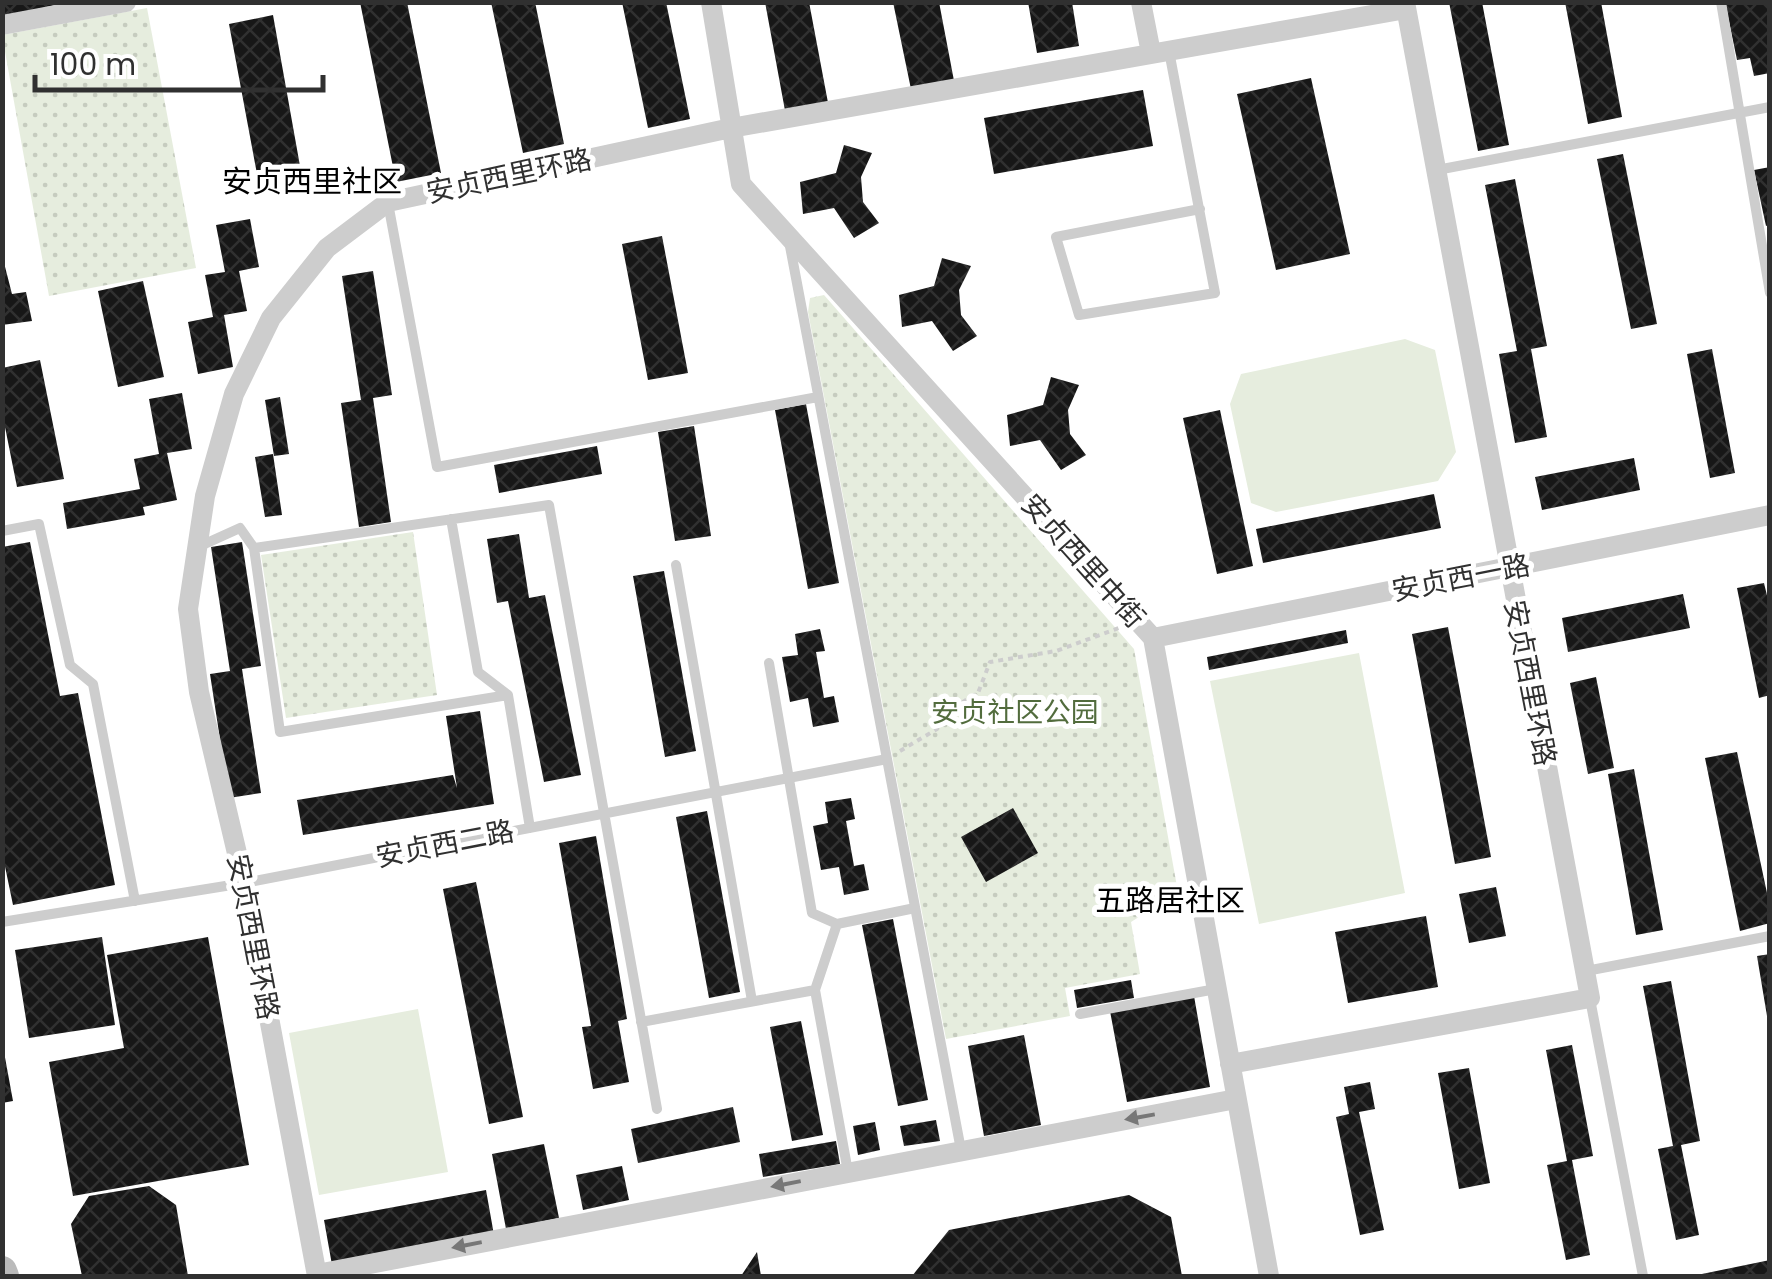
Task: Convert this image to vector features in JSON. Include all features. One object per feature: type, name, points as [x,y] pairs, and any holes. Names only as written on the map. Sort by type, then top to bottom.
[{"type":"street","points":[[2,25],[126,2]]},
{"type":"street","name":"安贞西里中街","points":[[710,2],[741,184],[1145,630],[1269,1276]]},
{"type":"street","points":[[1140,2],[1160,51]]},
{"type":"street","name":"安贞西里环路","points":[[1236,1099],[317,1276],[244,882],[197,676],[188,609],[206,496],[234,394],[271,318],[327,248],[388,202],[731,128],[1406,6],[1590,998]]},
{"type":"street","name":"安贞西一路","points":[[1145,630],[1508,570],[1770,515]]},
{"type":"street","points":[[1230,1064],[1590,998]]},
{"type":"lane","points":[[1721,2],[1770,293]]},
{"type":"lane","points":[[1160,51],[1200,209],[1216,293],[1079,315],[1056,237],[1200,209]]},
{"type":"lane","points":[[1436,170],[1770,106]]},
{"type":"lane","points":[[388,202],[437,466],[818,397]]},
{"type":"lane","points":[[788,236],[961,1150]]},
{"type":"lane","points":[[254,548],[549,505],[657,1109]]},
{"type":"lane","points":[[451,519],[478,672],[508,695],[530,828]]},
{"type":"lane","points":[[2,531],[39,524],[70,665],[92,684],[135,901]]},
{"type":"lane","points":[[198,547],[240,528],[254,548],[280,732],[508,695]]},
{"type":"lane","points":[[676,565],[752,1002]]},
{"type":"lane","points":[[769,663],[812,913],[837,924],[915,908]]},
{"type":"lane","name":"安贞西二路","points":[[2,922],[244,882],[887,759]]},
{"type":"lane","points":[[837,924],[815,990],[848,1172]]},
{"type":"lane","points":[[1585,972],[1770,936]]},
{"type":"lane","points":[[1080,1014],[1216,989]]},
{"type":"lane","points":[[641,1022],[815,990]]},
{"type":"lane","points":[[1590,998],[1643,1276]]},
{"type":"path","points":[[887,759],[937,729],[956,706],[978,694],[990,662],[1145,630]]},
{"type":"green space","points":[[147,8],[196,268],[49,296],[2,35]]},
{"type":"green space","name":"安贞社区公园","points":[[824,295],[1134,649],[1178,892],[1131,922],[1140,974],[1065,988],[1070,1016],[946,1039],[808,312],[810,298]]},
{"type":"green space","points":[[1405,339],[1435,350],[1456,452],[1438,481],[1276,512],[1251,503],[1230,404],[1241,374]]},
{"type":"green space","points":[[413,532],[437,695],[286,718],[261,555]]},
{"type":"green space","points":[[1359,653],[1405,893],[1259,924],[1210,681]]},
{"type":"green space","points":[[418,1009],[448,1172],[319,1195],[289,1033]]},
{"type":"building","points":[[2,2],[69,2],[2,17]]},
{"type":"building","points":[[360,2],[407,2],[441,173],[396,182]]},
{"type":"building","points":[[491,2],[535,2],[564,144],[523,153]]},
{"type":"building","points":[[622,2],[666,2],[690,119],[648,128]]},
{"type":"building","points":[[765,2],[809,2],[829,108],[786,116]]},
{"type":"building","points":[[893,2],[939,2],[955,86],[912,94]]},
{"type":"building","points":[[1028,2],[1072,2],[1079,46],[1037,53]]},
{"type":"building","points":[[1449,2],[1482,2],[1509,145],[1478,151]]},
{"type":"building","points":[[1565,2],[1601,2],[1622,117],[1588,124]]},
{"type":"building","points":[[1725,2],[1770,2],[1770,73],[1754,76],[1750,58],[1737,60]]},
{"type":"building","points":[[273,15],[300,166],[257,174],[229,24]]},
{"type":"building","points":[[1311,78],[1350,254],[1276,270],[1237,94]]},
{"type":"building","points":[[1143,90],[1153,146],[994,174],[984,118]]},
{"type":"building","points":[[844,145],[872,153],[861,177],[863,202],[879,223],[854,238],[834,208],[803,214],[800,182],[836,173]]},
{"type":"building","points":[[1623,154],[1657,324],[1631,329],[1597,159]]},
{"type":"building","points":[[1770,167],[1770,225],[1766,226],[1754,170]]},
{"type":"building","points":[[1515,179],[1547,346],[1531,349],[1547,437],[1515,443],[1499,354],[1517,351],[1485,185]]},
{"type":"building","points":[[250,219],[259,267],[239,271],[247,311],[224,315],[233,367],[198,374],[188,322],[213,317],[205,275],[225,272],[216,225]]},
{"type":"building","points":[[662,236],[688,373],[648,380],[622,244]]},
{"type":"building","points":[[2,255],[12,294],[26,292],[32,321],[2,325]]},
{"type":"building","points":[[942,258],[971,266],[959,290],[961,315],[977,336],[953,351],[932,321],[902,327],[899,295],[934,286]]},
{"type":"building","points":[[373,271],[392,395],[373,398],[391,522],[359,527],[341,403],[361,400],[342,276]]},
{"type":"building","points":[[143,281],[164,377],[118,387],[98,291]]},
{"type":"building","points":[[1712,349],[1735,473],[1710,478],[1687,354]]},
{"type":"building","points":[[40,360],[64,479],[17,487],[2,412],[2,368]]},
{"type":"building","points":[[1051,377],[1079,385],[1068,410],[1070,434],[1086,455],[1061,470],[1040,440],[1010,446],[1007,415],[1043,405]]},
{"type":"building","points":[[182,393],[192,449],[167,453],[177,500],[143,507],[145,515],[67,529],[63,503],[140,489],[134,459],[159,454],[149,399]]},
{"type":"building","points":[[280,397],[289,454],[274,456],[265,400]]},
{"type":"building","points":[[806,404],[839,583],[808,589],[775,410]]},
{"type":"building","points":[[1220,410],[1253,566],[1217,574],[1183,418]]},
{"type":"building","points":[[694,426],[711,536],[675,541],[658,432]]},
{"type":"building","points":[[597,446],[602,474],[499,493],[494,465]]},
{"type":"building","points":[[273,454],[282,515],[265,517],[255,457]]},
{"type":"building","points":[[1634,458],[1640,490],[1542,510],[1535,477]]},
{"type":"building","points":[[1434,494],[1441,528],[1263,563],[1256,529]]},
{"type":"building","points":[[519,534],[529,598],[545,595],[581,775],[544,782],[508,601],[497,603],[487,539]]},
{"type":"building","points":[[30,542],[60,696],[78,693],[115,885],[13,905],[2,852],[2,547]]},
{"type":"building","points":[[242,542],[261,666],[242,669],[261,793],[229,798],[210,674],[230,671],[211,547]]},
{"type":"building","points":[[664,571],[696,751],[665,757],[633,576]]},
{"type":"building","points":[[1764,583],[1770,608],[1770,695],[1759,698],[1737,588]]},
{"type":"building","points":[[1683,594],[1690,628],[1568,652],[1562,618]]},
{"type":"building","points":[[1448,627],[1491,857],[1455,864],[1412,634]]},
{"type":"building","points":[[820,629],[825,651],[816,652],[824,698],[834,696],[839,722],[813,727],[808,698],[790,702],[782,657],[798,655],[795,634]]},
{"type":"building","points":[[1346,630],[1348,643],[1209,670],[1207,657]]},
{"type":"building","points":[[1596,677],[1614,768],[1588,774],[1570,683]]},
{"type":"building","points":[[480,711],[494,804],[303,835],[297,800],[453,775],[457,788],[446,716]]},
{"type":"building","points":[[1737,752],[1770,907],[1770,923],[1740,931],[1705,758]]},
{"type":"building","points":[[1634,769],[1663,930],[1636,935],[1608,774]]},
{"type":"building","points":[[851,798],[855,819],[846,821],[854,866],[864,864],[869,890],[844,895],[839,867],[821,870],[813,826],[828,823],[825,802]]},
{"type":"building","points":[[1013,808],[1038,853],[986,882],[961,837]]},
{"type":"building","points":[[707,811],[740,992],[709,998],[676,817]]},
{"type":"building","points":[[596,836],[627,1019],[618,1021],[629,1082],[593,1089],[582,1027],[591,1026],[559,843]]},
{"type":"building","points":[[476,882],[523,1117],[489,1124],[443,889]]},
{"type":"building","points":[[1496,887],[1506,936],[1469,943],[1459,894]]},
{"type":"building","points":[[1426,916],[1438,987],[1348,1003],[1335,932]]},
{"type":"building","points":[[893,919],[928,1100],[898,1106],[862,925]]},
{"type":"building","points":[[102,937],[115,1025],[29,1038],[15,950]]},
{"type":"building","points":[[208,937],[249,1165],[73,1196],[49,1062],[124,1048],[107,955]]},
{"type":"building","points":[[1770,954],[1770,1016],[1767,1016],[1757,956]]},
{"type":"building","points":[[1131,980],[1134,998],[1077,1008],[1074,990]]},
{"type":"building","points":[[1671,981],[1700,1141],[1681,1145],[1699,1235],[1676,1240],[1658,1149],[1673,1146],[1643,986]]},
{"type":"building","points":[[1194,996],[1210,1087],[1127,1102],[1110,1011]]},
{"type":"building","points":[[801,1021],[823,1135],[792,1141],[770,1027]]},
{"type":"building","points":[[1024,1035],[1041,1125],[984,1136],[968,1046]]},
{"type":"building","points":[[1572,1045],[1593,1156],[1572,1160],[1590,1255],[1566,1260],[1547,1165],[1567,1161],[1546,1050]]},
{"type":"building","points":[[2,1053],[13,1101],[2,1103]]},
{"type":"building","points":[[1469,1068],[1490,1183],[1459,1189],[1438,1073]]},
{"type":"building","points":[[1370,1082],[1375,1109],[1359,1112],[1384,1230],[1360,1235],[1336,1117],[1349,1114],[1344,1087]]},
{"type":"building","points":[[733,1107],[740,1142],[638,1163],[631,1129]]},
{"type":"building","points":[[936,1120],[940,1141],[904,1146],[900,1126]]},
{"type":"building","points":[[875,1122],[880,1150],[858,1155],[853,1126]]},
{"type":"building","points":[[836,1141],[840,1164],[763,1177],[759,1154]]},
{"type":"building","points":[[544,1144],[559,1218],[506,1229],[492,1154]]},
{"type":"building","points":[[622,1166],[629,1200],[583,1210],[576,1175]]},
{"type":"building","points":[[149,1186],[176,1205],[188,1276],[82,1276],[71,1224],[89,1196]]},
{"type":"building","points":[[486,1190],[494,1235],[332,1265],[324,1220]]},
{"type":"building","points":[[1129,1195],[1171,1217],[1182,1276],[912,1276],[949,1230]]},
{"type":"building","points":[[757,1252],[761,1276],[741,1276]]},
{"type":"building","points":[[1770,1260],[1770,1276],[1697,1276],[1697,1275]]},
{"type":"district","name":"安贞西里社区","points":[[312,181]]},
{"type":"district","name":"五路居社区","points":[[1170,900]]}]
